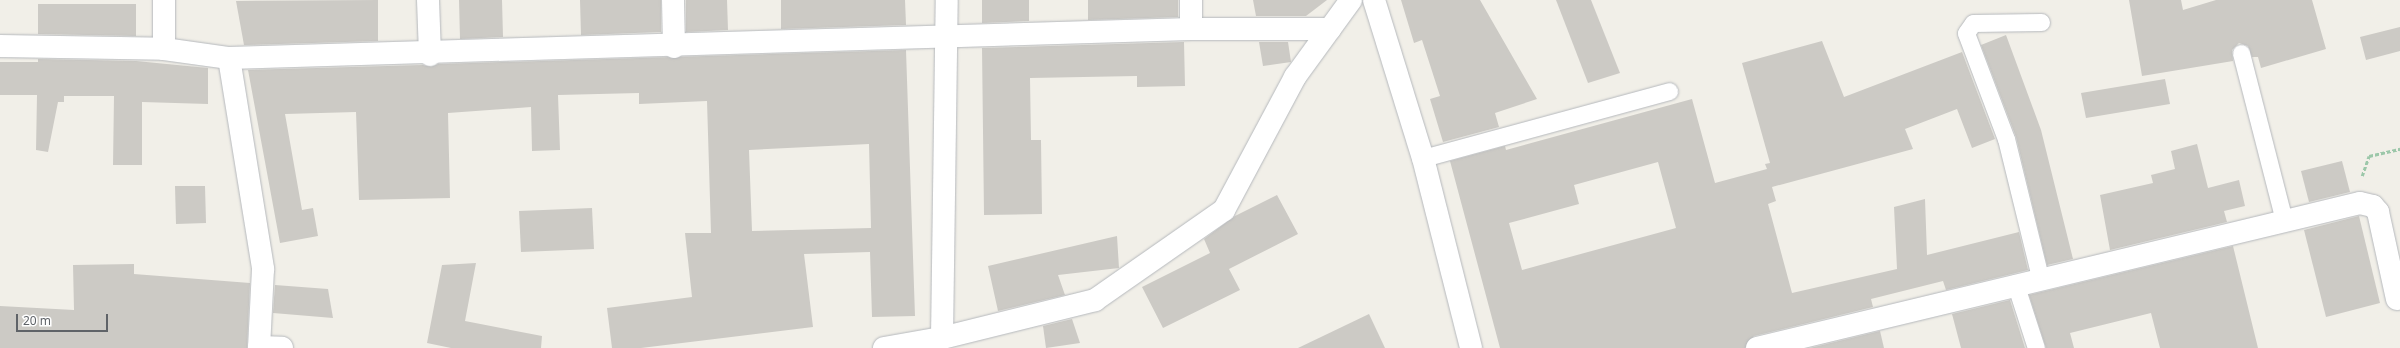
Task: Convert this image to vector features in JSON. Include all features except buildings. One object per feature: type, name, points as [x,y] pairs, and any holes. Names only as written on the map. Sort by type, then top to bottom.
[{"type":"street","points":[[164,0],[164,49]]},
{"type":"street","points":[[428,0],[430,55]]},
{"type":"street","points":[[673,0],[674,47]]},
{"type":"street","points":[[942,338],[947,0]]},
{"type":"street","points":[[1191,0],[1191,29]]},
{"type":"street","points":[[884,348],[942,338],[1095,300],[1224,210],[1295,78],[1351,0]]},
{"type":"street","points":[[1374,0],[1423,158],[1472,348]]},
{"type":"street","points":[[0,46],[164,49],[229,58],[430,55],[1191,29],[1330,29]]},
{"type":"street","points":[[229,58],[263,269],[259,348],[282,348]]},
{"type":"street","points":[[1757,348],[2040,277],[2360,202],[2373,206],[2378,212],[2397,299]]},
{"type":"lane","points":[[2040,277],[2006,139],[1966,33],[1973,23],[2041,22]]},
{"type":"lane","points":[[2241,53],[2284,220]]},
{"type":"lane","points":[[1423,158],[1669,91]]},
{"type":"lane","points":[[2015,284],[2036,348]]},
{"type":"path","points":[[2360,202],[2361,178],[2369,156],[2400,149]]}]
